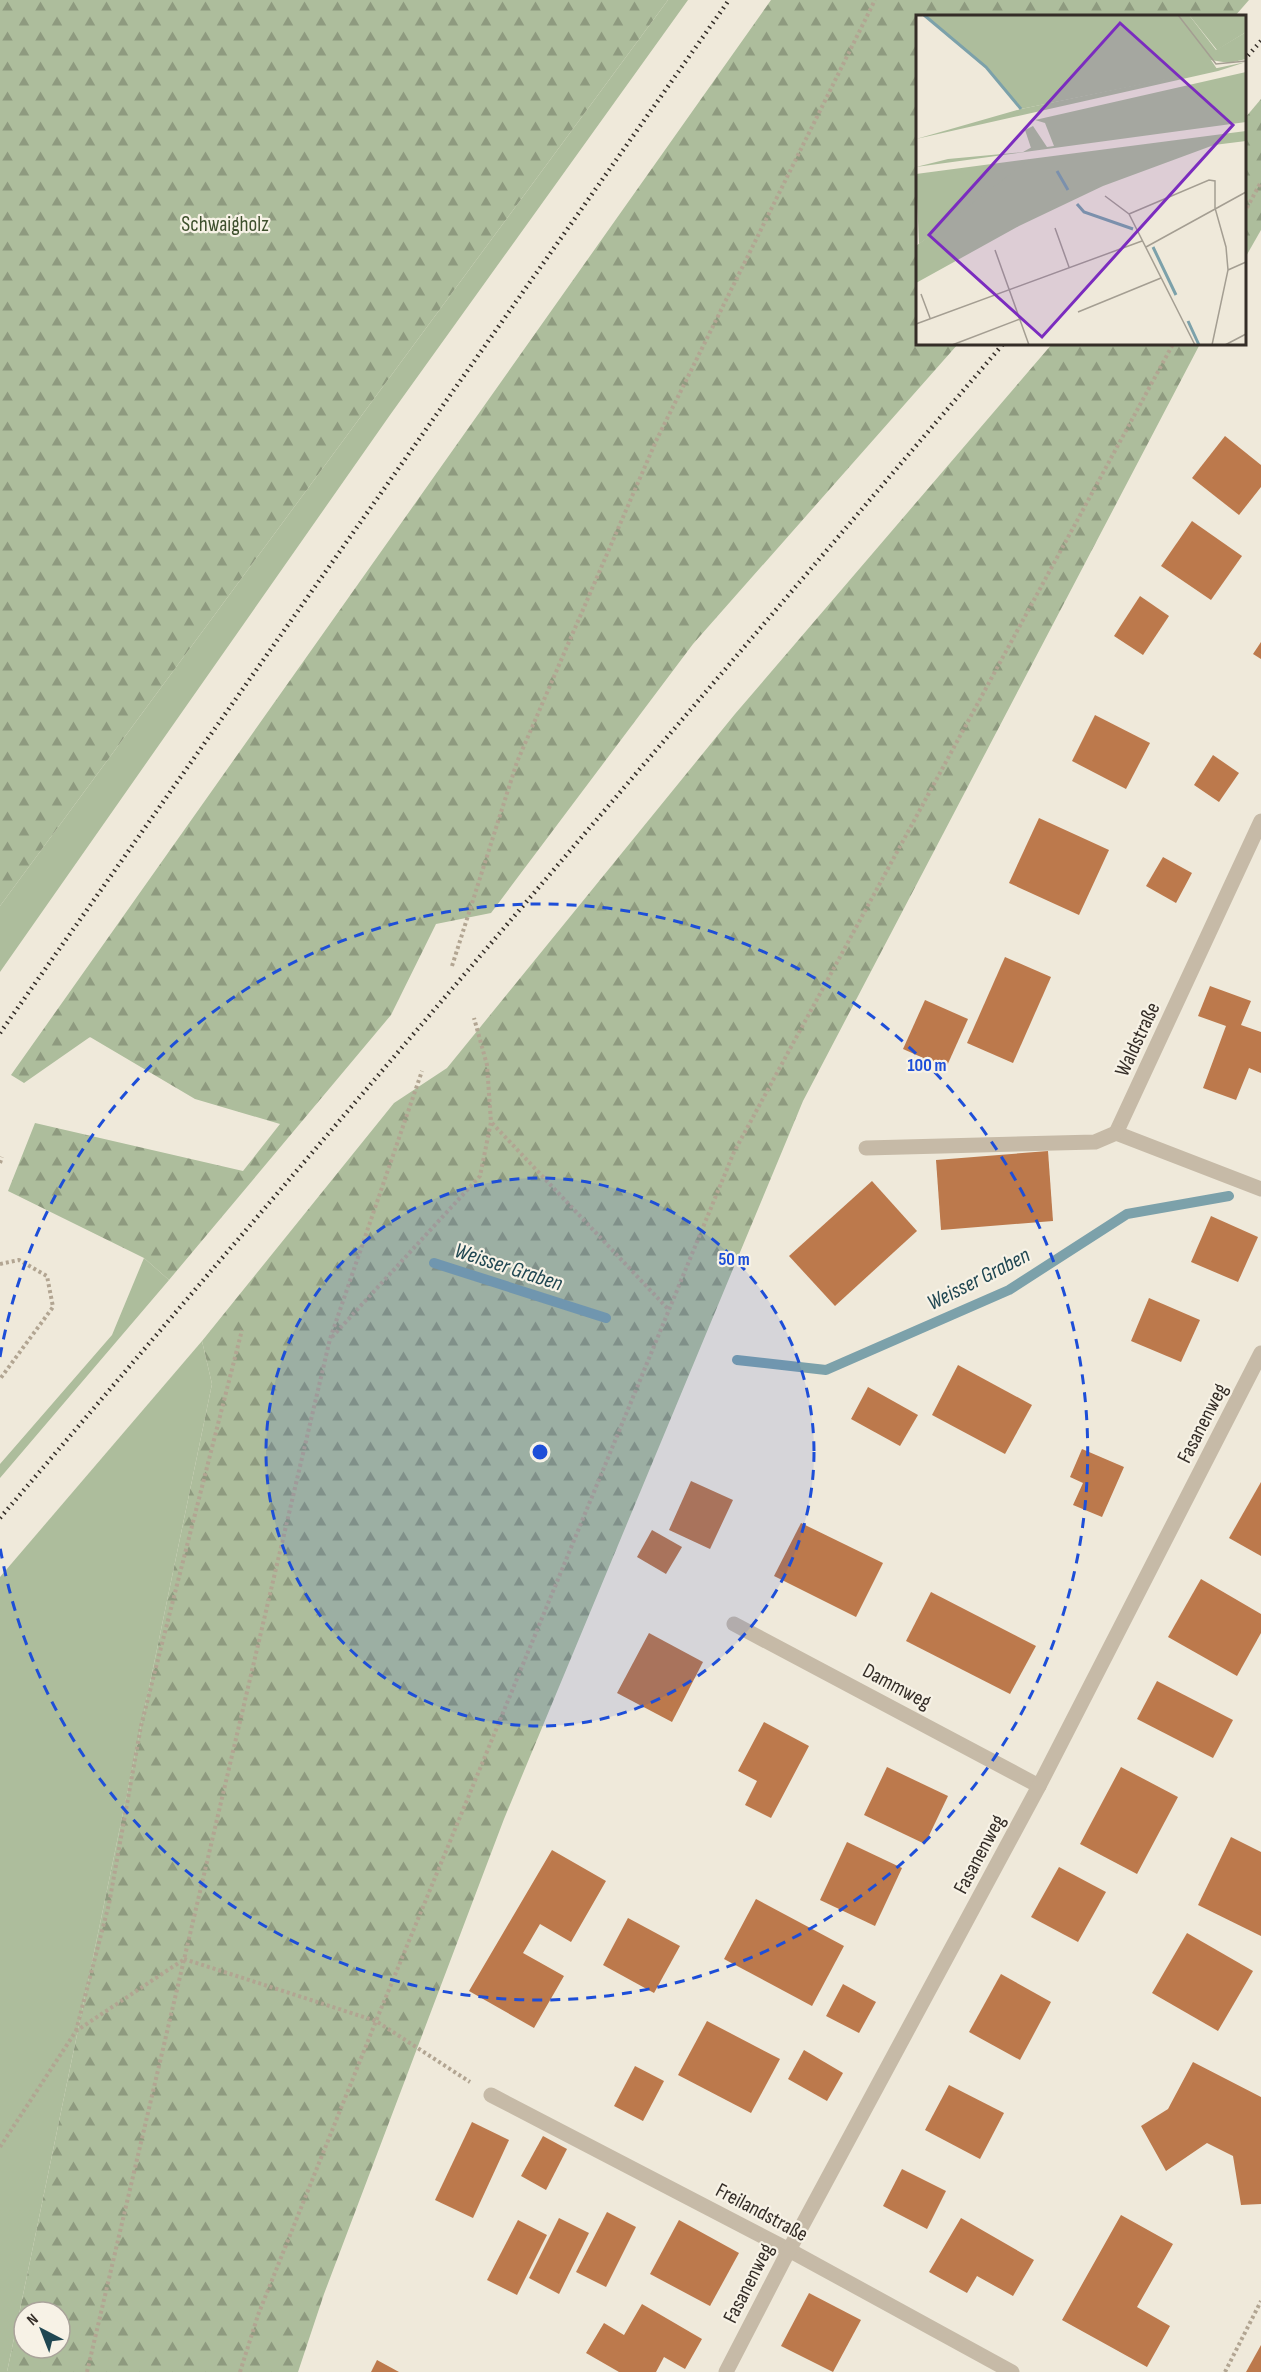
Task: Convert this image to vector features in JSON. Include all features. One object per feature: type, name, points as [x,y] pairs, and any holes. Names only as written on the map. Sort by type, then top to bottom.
[{"type":"street","name":"Waldstraße","points":[[1116,1133],[1261,821]]},
{"type":"street","points":[[866,1148],[1095,1142],[1116,1133],[1261,1189]]},
{"type":"street","name":"Fasanenweg","points":[[726,2372],[789,2250],[1039,1786],[1261,1353]]},
{"type":"street","name":"Dammweg","points":[[734,1624],[1039,1786]]},
{"type":"street","name":"Freilandstraße","points":[[490,2095],[789,2250],[1012,2372]]},
{"type":"path","points":[[452,966],[517,762],[656,441],[875,0]]},
{"type":"path","points":[[1246,211],[1261,182]]},
{"type":"path","points":[[240,2372],[258,2315],[376,2021],[734,1152],[1172,345]]},
{"type":"path","points":[[330,1339],[480,1176],[491,1122],[487,1065],[474,1018]]},
{"type":"path","points":[[87,2372],[330,1339],[422,1071]]},
{"type":"path","points":[[491,1122],[669,1310]]},
{"type":"path","points":[[0,1163],[2,1157]]},
{"type":"path","points":[[0,1263],[19,1260],[47,1276],[53,1307],[0,1379]]},
{"type":"path","points":[[0,2147],[76,2031],[109,1904],[141,1726],[242,1330]]},
{"type":"path","points":[[184,1959],[376,2021],[490,2095]]},
{"type":"path","points":[[76,2031],[184,1959]]},
{"type":"path","points":[[1225,2372],[1261,2301]]},
{"type":"green space","name":"Schwaigholz","points":[[0,0],[668,0],[0,906]]},
{"type":"green space","points":[[668,0],[688,0],[390,415],[0,972],[0,906]]},
{"type":"green space","points":[[771,0],[1249,0],[1236,15],[916,15],[916,345],[957,345],[693,644],[491,913],[436,924],[391,1015],[169,1280],[144,1258],[8,1191],[35,1123],[243,1171],[280,1124],[195,1099],[90,1037],[24,1083],[11,1075]]},
{"type":"green space","points":[[1261,99],[1261,230],[1246,256],[1246,117]]},
{"type":"green space","points":[[1051,345],[1199,345],[803,1101],[504,1819],[324,2294],[298,2372],[7,2372],[12,2348],[12,2360],[72,2360],[72,2300],[22,2300],[212,1384],[202,1341],[394,1103],[447,1068],[735,714]]},
{"type":"green space","points":[[144,1258],[169,1280],[0,1478],[0,1464],[112,1335]]},
{"type":"green space","points":[[202,1341],[212,1384],[22,2300],[12,2300],[12,2348],[7,2372],[0,2372],[0,1577]]},
{"type":"building","points":[[1225,436],[1261,465],[1261,487],[1239,515],[1192,478]]},
{"type":"building","points":[[1192,521],[1242,556],[1211,600],[1161,566]]},
{"type":"building","points":[[1140,596],[1169,616],[1143,655],[1114,636]]},
{"type":"building","points":[[1261,642],[1261,659],[1253,654]]},
{"type":"building","points":[[1095,715],[1150,743],[1126,789],[1072,761]]},
{"type":"building","points":[[1213,755],[1239,773],[1219,802],[1194,785]]},
{"type":"building","points":[[1039,818],[1109,850],[1079,915],[1009,883]]},
{"type":"building","points":[[1163,857],[1192,873],[1176,903],[1146,886]]},
{"type":"building","points":[[1005,957],[1051,977],[1013,1063],[967,1043]]},
{"type":"building","points":[[1210,986],[1251,1001],[1241,1025],[1261,1032],[1261,1073],[1249,1068],[1236,1100],[1203,1088],[1226,1026],[1198,1016]]},
{"type":"building","points":[[925,1000],[968,1019],[946,1068],[903,1049]]},
{"type":"building","points":[[1048,1151],[1053,1221],[941,1230],[936,1160]]},
{"type":"building","points":[[872,1181],[917,1231],[835,1306],[789,1256]]},
{"type":"building","points":[[1211,1216],[1258,1237],[1238,1282],[1191,1262]]},
{"type":"building","points":[[1149,1298],[1200,1320],[1181,1362],[1131,1341]]},
{"type":"building","points":[[958,1365],[1032,1405],[1005,1454],[932,1415]]},
{"type":"building","points":[[868,1387],[918,1415],[900,1446],[851,1419]]},
{"type":"building","points":[[1082,1449],[1124,1467],[1102,1517],[1073,1505],[1083,1483],[1070,1477]]},
{"type":"building","points":[[691,1481],[733,1500],[710,1549],[669,1530]]},
{"type":"building","points":[[1261,1482],[1261,1556],[1229,1538]]},
{"type":"building","points":[[801,1523],[883,1563],[856,1617],[774,1576]]},
{"type":"building","points":[[652,1530],[682,1547],[666,1574],[637,1557]]},
{"type":"building","points":[[1201,1579],[1261,1614],[1261,1633],[1237,1676],[1168,1637]]},
{"type":"building","points":[[931,1592],[1036,1646],[1010,1694],[906,1641]]},
{"type":"building","points":[[649,1633],[703,1662],[672,1722],[617,1693]]},
{"type":"building","points":[[1157,1681],[1233,1720],[1213,1758],[1137,1719]]},
{"type":"building","points":[[764,1722],[809,1746],[771,1818],[745,1805],[757,1781],[738,1771]]},
{"type":"building","points":[[887,1767],[948,1796],[925,1844],[864,1815]]},
{"type":"building","points":[[1121,1767],[1178,1797],[1137,1874],[1080,1844]]},
{"type":"building","points":[[1231,1837],[1261,1852],[1261,1936],[1198,1905]]},
{"type":"building","points":[[847,1842],[902,1868],[875,1926],[820,1900]]},
{"type":"building","points":[[552,1850],[606,1881],[571,1942],[540,1924],[523,1953],[564,1976],[534,2028],[469,1991]]},
{"type":"building","points":[[1059,1867],[1106,1892],[1078,1942],[1031,1917]]},
{"type":"building","points":[[756,1899],[844,1946],[812,2006],[724,1959]]},
{"type":"building","points":[[628,1918],[680,1946],[654,1993],[603,1965]]},
{"type":"building","points":[[1187,1933],[1253,1971],[1218,2031],[1152,1993]]},
{"type":"building","points":[[1001,1974],[1051,2002],[1020,2060],[969,2032]]},
{"type":"building","points":[[843,1984],[876,2002],[859,2033],[826,2016]]},
{"type":"building","points":[[707,2021],[780,2059],[751,2113],[678,2075]]},
{"type":"building","points":[[804,2050],[843,2073],[827,2101],[788,2079]]},
{"type":"building","points":[[1193,2062],[1261,2097],[1261,2204],[1241,2205],[1233,2156],[1207,2143],[1166,2171],[1141,2126],[1168,2109]]},
{"type":"building","points":[[635,2066],[664,2081],[643,2121],[614,2106]]},
{"type":"building","points":[[949,2085],[1004,2113],[980,2159],[925,2130]]},
{"type":"building","points":[[472,2122],[509,2140],[473,2218],[435,2200]]},
{"type":"building","points":[[543,2136],[567,2149],[546,2190],[521,2176]]},
{"type":"building","points":[[902,2169],[946,2191],[927,2229],[883,2206]]},
{"type":"building","points":[[607,2212],[636,2227],[606,2287],[576,2272]]},
{"type":"building","points":[[1121,2215],[1173,2244],[1137,2307],[1170,2326],[1147,2367],[1062,2320]]},
{"type":"building","points":[[559,2218],[589,2233],[559,2294],[529,2278]]},
{"type":"building","points":[[961,2218],[1034,2260],[1013,2296],[977,2276],[967,2293],[929,2272]]},
{"type":"building","points":[[518,2220],[547,2235],[517,2295],[487,2280]]},
{"type":"building","points":[[679,2220],[739,2253],[710,2306],[650,2274]]},
{"type":"building","points":[[809,2293],[861,2320],[833,2372],[781,2346]]},
{"type":"building","points":[[642,2304],[702,2339],[685,2369],[664,2357],[656,2372],[619,2372],[586,2353],[604,2323],[624,2335]]},
{"type":"building","points":[[1261,2345],[1261,2372],[1246,2372]]},
{"type":"building","points":[[377,2360],[399,2372],[371,2372]]},
{"type":"waterway","name":"Weisser Graben","points":[[737,1360],[826,1370],[1009,1290],[1127,1214],[1229,1196]]},
{"type":"waterway","name":"Weisser Graben","points":[[434,1263],[606,1318]]},
{"type":"railway","points":[[0,1033],[729,0]]},
{"type":"railway","points":[[1246,58],[1261,41]]},
{"type":"railway","points":[[0,1518],[1002,345]]}]
